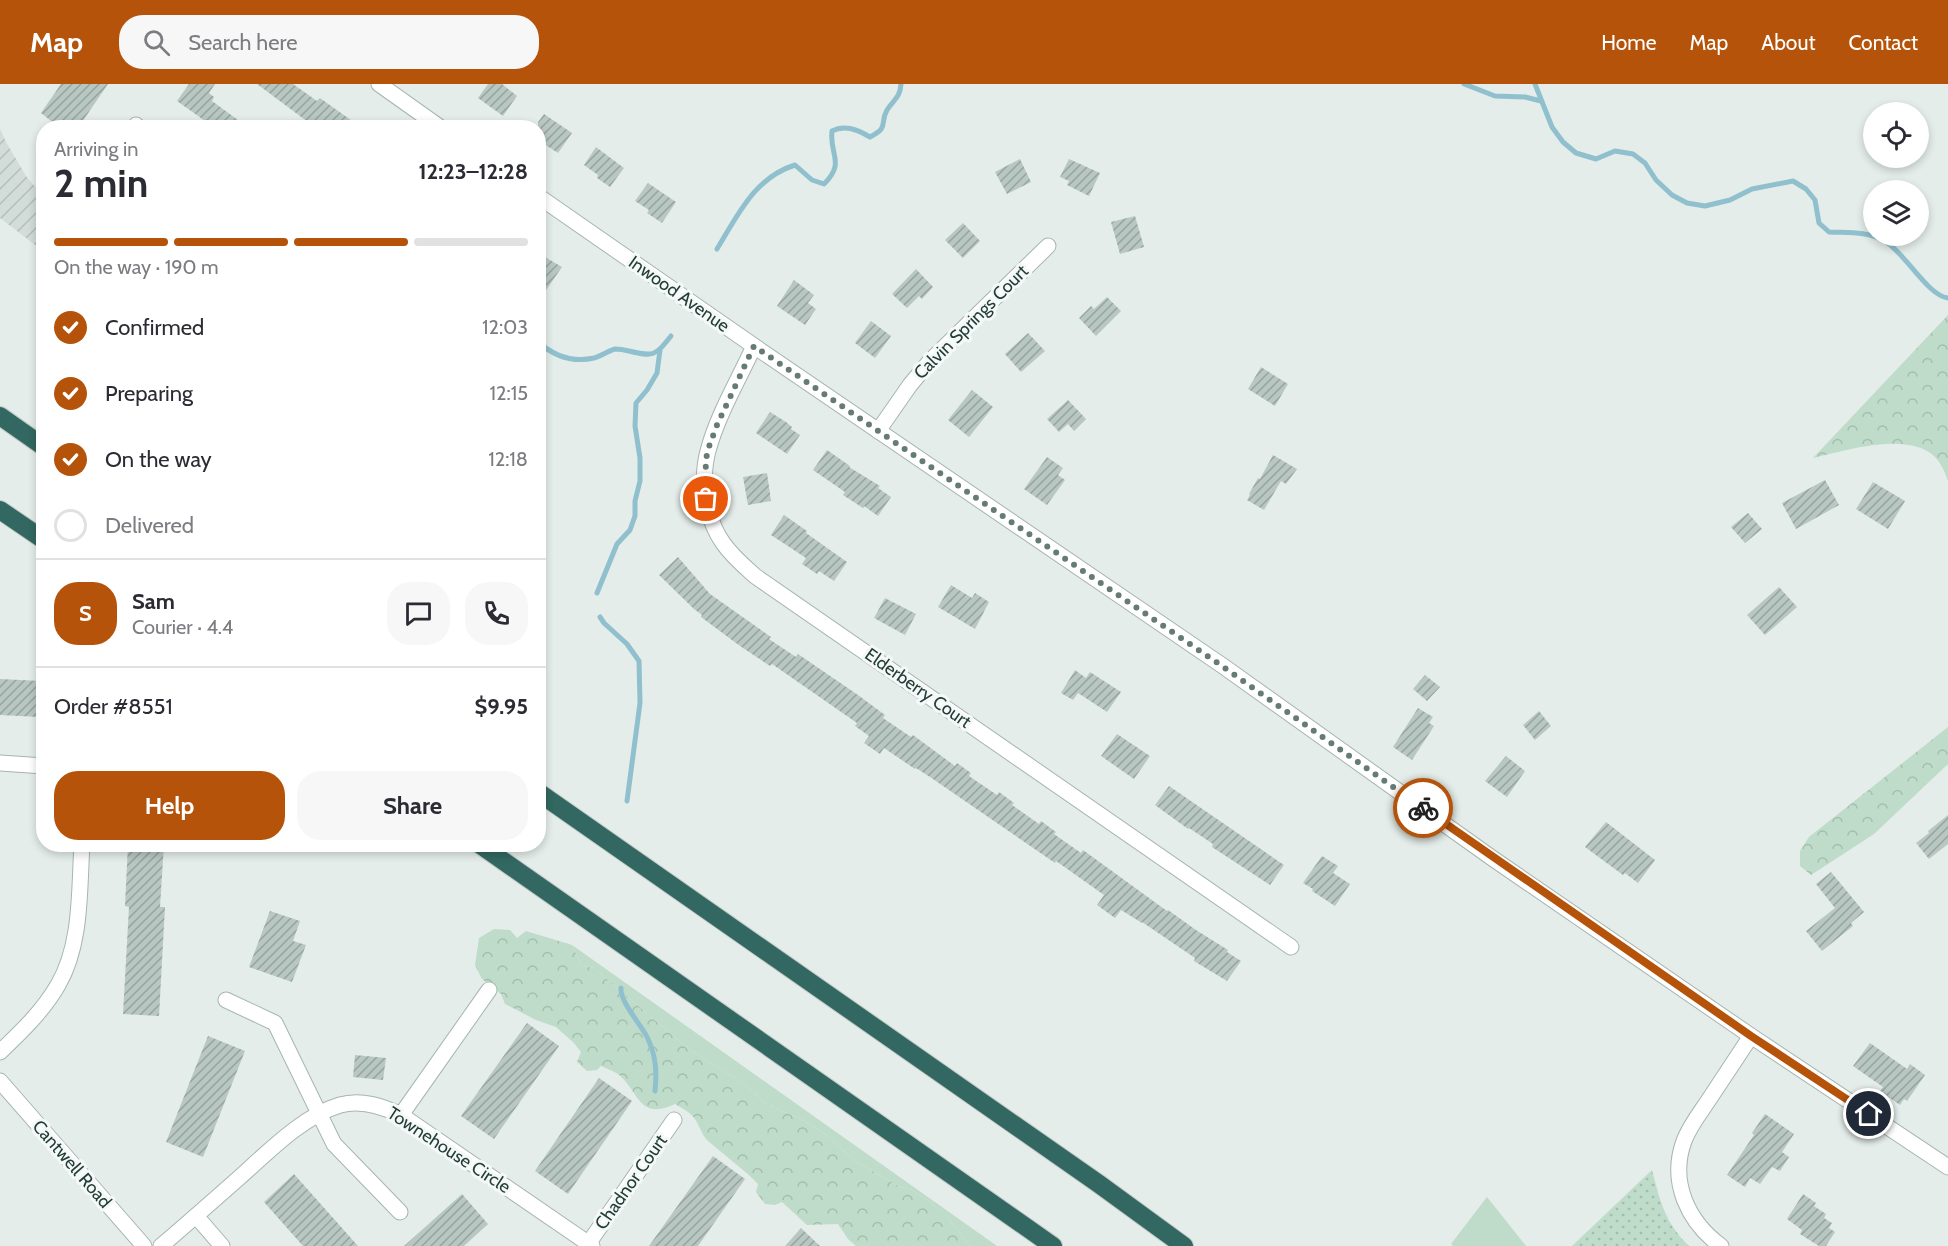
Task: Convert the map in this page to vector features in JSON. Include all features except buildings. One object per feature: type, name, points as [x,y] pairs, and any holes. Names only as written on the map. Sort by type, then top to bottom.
[{"type":"highway","points":[[0,416],[36,441]]},
{"type":"highway","points":[[0,510],[36,535]]},
{"type":"highway","points":[[546,798],[1089,1177],[1184,1246]]},
{"type":"highway","points":[[490,852],[1053,1246]]},
{"type":"street","points":[[378,84],[430,120]]},
{"type":"street","name":"Inwood Avenue","points":[[546,202],[1222,666],[1492,858],[1751,1036],[1948,1167]]},
{"type":"street","name":"Calvin Springs Court","points":[[878,431],[930,361],[1047,246]]},
{"type":"street","name":"Elderberry Court","points":[[754,346],[707,452],[706,499],[712,524],[722,542],[736,559],[755,576],[1291,946]]},
{"type":"street","points":[[0,763],[36,765]]},
{"type":"street","points":[[0,1052],[42,1008],[59,984],[76,931],[81,852]]},
{"type":"street","points":[[401,1115],[489,990]]},
{"type":"street","points":[[226,1000],[275,1023],[334,1144],[400,1212]]},
{"type":"street","points":[[1721,1246],[1708,1237],[1695,1222],[1685,1205],[1679,1185],[1679,1164],[1683,1142],[1693,1123],[1751,1036]]},
{"type":"street","name":"Cantwell Road","points":[[0,1081],[144,1246]]},
{"type":"street","name":"Townehouse Circle","points":[[161,1246],[277,1144],[320,1114],[341,1105],[363,1103],[381,1105],[401,1115],[590,1245]]},
{"type":"street","name":"Chadnor Court","points":[[590,1245],[674,1120]]},
{"type":"street","points":[[196,1216],[222,1246]]},
{"type":"shaded area","points":[[0,129],[26,176],[36,188],[36,246],[0,218]]},
{"type":"green space","points":[[1948,315],[1948,481],[1943,468],[1934,456],[1908,445],[1875,445],[1813,458]]},
{"type":"green space","points":[[1948,727],[1948,764],[1874,834],[1811,875],[1800,866],[1800,851],[1809,837]]},
{"type":"green space","points":[[494,929],[510,930],[517,938],[526,931],[572,945],[582,966],[594,968],[687,1048],[743,1083],[766,1104],[801,1119],[824,1133],[855,1161],[898,1186],[912,1190],[933,1204],[949,1219],[970,1246],[856,1246],[838,1224],[807,1225],[782,1202],[775,1205],[765,1204],[756,1192],[758,1184],[708,1141],[688,1112],[675,1104],[654,1109],[647,1107],[618,1074],[601,1066],[597,1070],[587,1071],[577,1062],[581,1052],[556,1027],[536,1020],[505,1004],[501,994],[482,979],[475,965],[479,938]]},
{"type":"green space","points":[[572,945],[997,1246],[970,1246],[949,1219],[933,1204],[912,1190],[898,1186],[855,1161],[824,1133],[801,1119],[766,1104],[743,1083],[687,1048],[594,968],[582,966]]},
{"type":"green space","points":[[1652,1170],[1669,1220],[1689,1246],[1572,1246]]},
{"type":"green space","points":[[1487,1197],[1526,1246],[1453,1246],[1451,1244]]},
{"type":"waterway","points":[[717,249],[748,199],[768,179],[781,171],[795,165],[812,180],[824,184],[831,176],[835,164],[832,131],[847,128],[870,137],[876,134],[882,128],[887,110],[898,95],[901,84]]},
{"type":"waterway","points":[[1464,84],[1495,96],[1525,97],[1541,101]]},
{"type":"waterway","points":[[1535,84],[1552,127],[1563,142],[1576,153],[1596,159],[1615,151],[1633,154],[1645,163],[1656,180],[1672,195],[1687,203],[1705,206],[1730,200],[1752,189],[1793,181],[1806,189],[1815,200],[1819,223],[1829,232],[1864,234],[1885,241],[1933,290],[1948,298]]},
{"type":"waterway","points":[[546,348],[564,357],[578,360],[597,357],[615,349],[649,354],[661,348],[671,336]]},
{"type":"waterway","points":[[597,593],[617,544],[630,530],[635,516],[635,501],[640,481],[640,458],[635,426],[636,403],[657,373],[660,350]]},
{"type":"waterway","points":[[600,617],[627,644],[639,661],[640,703],[627,801]]},
{"type":"waterway","points":[[621,988],[624,1000],[647,1037],[652,1050],[656,1070],[655,1091]]},
{"type":"way so far","points":[[706,499],[707,452],[717,425],[754,346],[1222,666],[1423,808]]},
{"type":"route","points":[[1423,808],[1751,1036],[1869,1114]]}]
